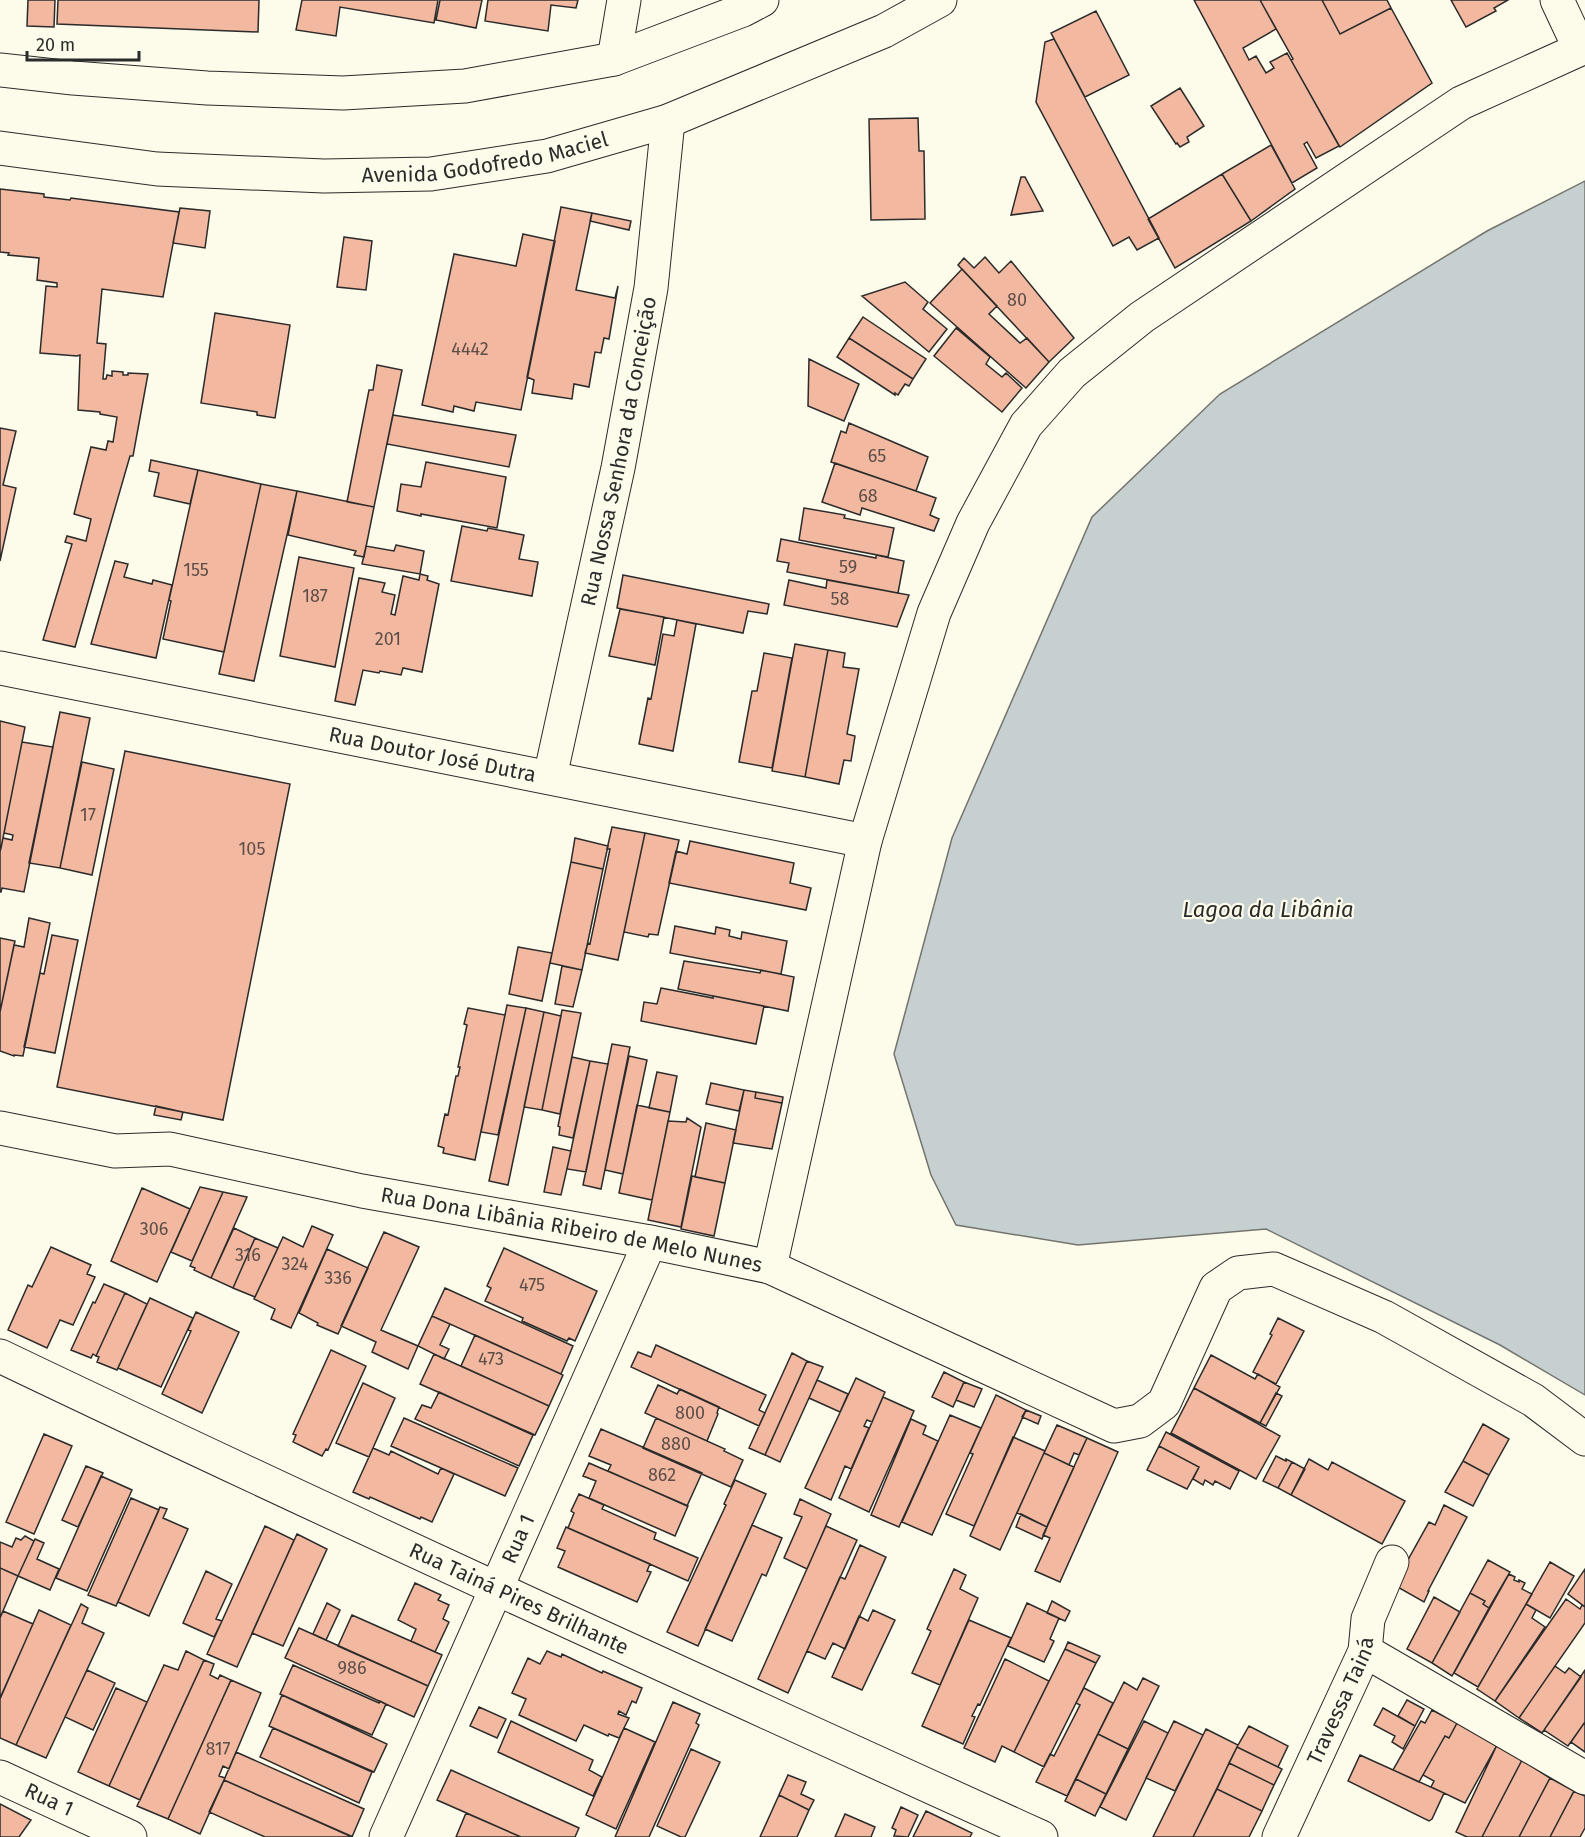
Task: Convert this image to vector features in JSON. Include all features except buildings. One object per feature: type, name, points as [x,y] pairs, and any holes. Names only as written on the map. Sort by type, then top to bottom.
[{"type":"street","points":[[614,59],[624,0]]},
{"type":"street","points":[[0,70],[207,88],[344,93],[465,86],[614,59],[743,10],[762,0]]},
{"type":"street","name":"Avenida Godofredo Maciel","points":[[0,148],[157,169],[324,176],[431,174],[547,156],[668,121],[884,31],[940,0]]},
{"type":"street","points":[[770,1267],[865,841],[934,613],[973,523],[1026,425],[1072,373],[1142,317],[1461,103],[1582,48],[1557,0]]},
{"type":"street","name":"Rua Nossa Senhora da Conceição","points":[[550,777],[618,468],[651,288],[668,121]]},
{"type":"street","name":"Rua Doutor José Dutra","points":[[0,668],[865,841]]},
{"type":"street","name":"Rua Dona Libânia Ribeiro de Melo Nunes","points":[[0,1128],[115,1151],[170,1149],[362,1191],[650,1242],[770,1267],[1114,1426],[1140,1421],[1164,1403],[1216,1288],[1238,1273],[1274,1269],[1384,1317],[1533,1400],[1585,1439]]},
{"type":"street","name":"Rua 1","points":[[386,1837],[650,1242]]},
{"type":"street","name":"Rua Tainá Pires Brilhante","points":[[0,1356],[495,1589],[1041,1837]]},
{"type":"street","name":"Travessa Tainá","points":[[1279,1837],[1365,1651],[1368,1619],[1392,1562]]},
{"type":"street","points":[[1365,1651],[1585,1778]]},
{"type":"street","name":"Rua 1","points":[[0,1778],[122,1836]]},
{"type":"water","name":"Lagoa da Libânia","points":[[1585,181],[1585,1395],[1500,1345],[1266,1229],[1078,1245],[956,1225],[931,1175],[894,1054],[952,838],[1092,517],[1220,394],[1487,231]]}]
